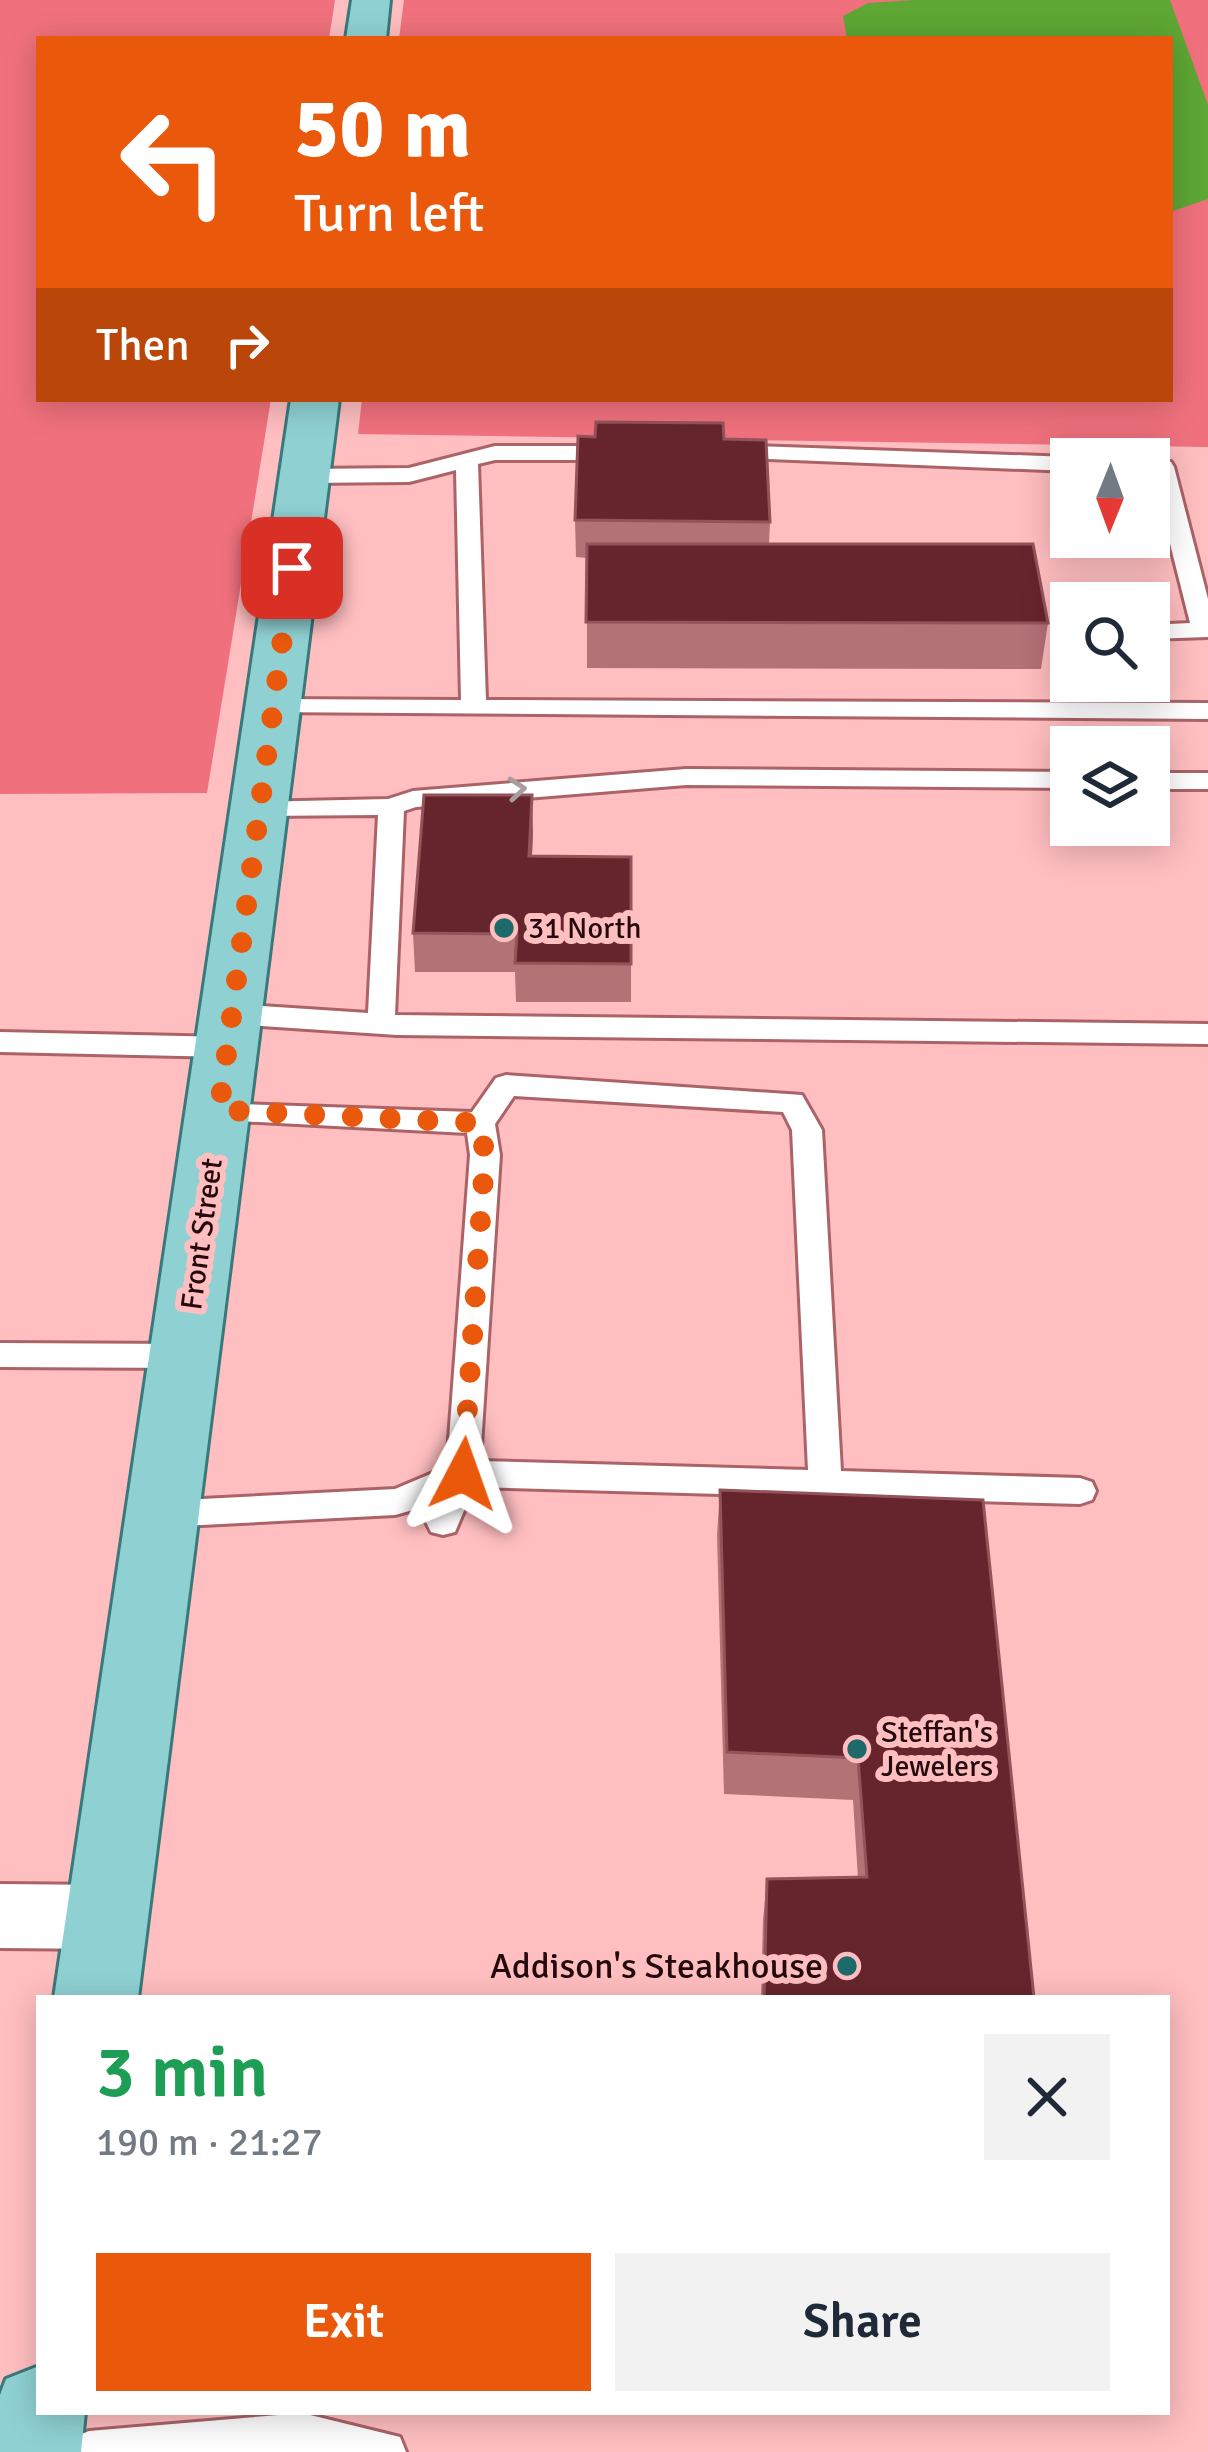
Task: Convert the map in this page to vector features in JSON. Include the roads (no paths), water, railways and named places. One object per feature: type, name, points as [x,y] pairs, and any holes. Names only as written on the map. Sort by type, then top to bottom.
[{"type":"main road","points":[[365,36],[371,0]]},
{"type":"main road","name":"Front Street","points":[[97,1995],[316,402]]},
{"type":"main road","points":[[34,2452],[39,2415]]},
{"type":"street","points":[[0,1916],[108,1917]]},
{"type":"lane","points":[[305,476],[409,475],[495,453],[629,452]]},
{"type":"lane","points":[[697,452],[1050,463]]},
{"type":"lane","points":[[467,462],[474,708]]},
{"type":"lane","points":[[1170,494],[1206,630],[1170,631]]},
{"type":"lane","points":[[1142,702],[1144,711]]},
{"type":"lane","points":[[273,707],[1208,711]]},
{"type":"lane","points":[[260,808],[391,807],[413,799],[686,777],[1050,780]]},
{"type":"lane","points":[[1170,781],[1208,781]]},
{"type":"lane","points":[[381,1024],[391,807]]},
{"type":"lane","points":[[226,1057],[381,1024],[1208,1034]]},
{"type":"lane","points":[[0,1042],[226,1057],[480,1123]]},
{"type":"lane","points":[[443,1522],[463,1474],[485,1155],[480,1123],[506,1085],[792,1102],[807,1130],[825,1484]]},
{"type":"lane","points":[[0,1355],[185,1357]]},
{"type":"lane","points":[[163,1514],[395,1502],[463,1474],[1080,1492]]},
{"type":"lane","points":[[89,2452],[302,2434],[386,2452]]},
{"type":"place","name":"31 North","points":[[504,928]]},
{"type":"place","name":"Steffan's Jewelers","points":[[857,1749]]},
{"type":"place","name":"Addison's Steakhouse","points":[[847,1966]]}]
